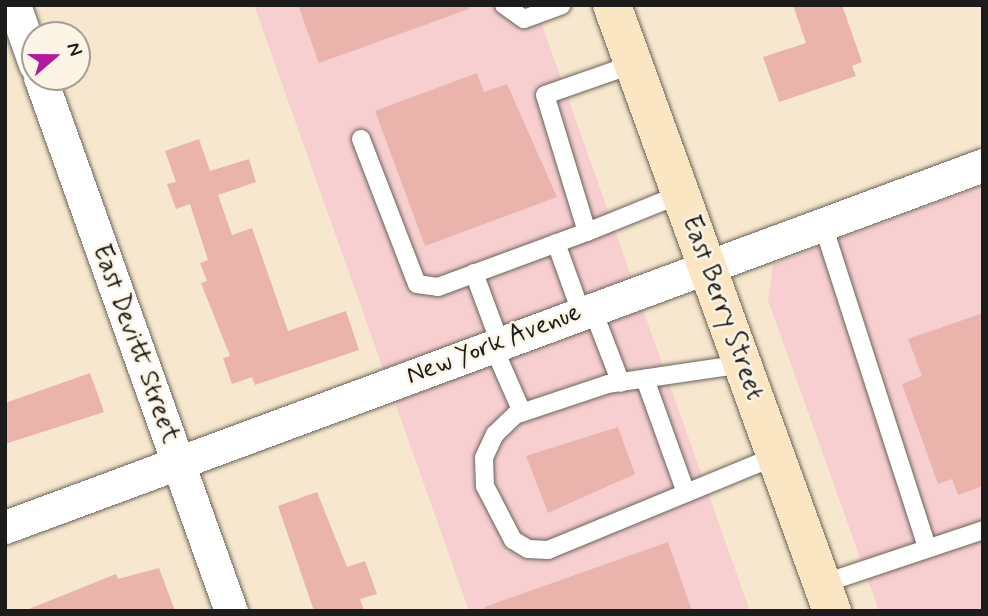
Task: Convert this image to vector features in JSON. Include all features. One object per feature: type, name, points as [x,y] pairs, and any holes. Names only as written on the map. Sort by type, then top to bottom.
[{"type":"main road","name":"East Berry Street","points":[[612,5],[827,597]]},
{"type":"street","points":[[14,5],[21,43]]},
{"type":"street","name":"East Devitt Street","points":[[45,91],[231,611]]},
{"type":"street","name":"New York Avenue","points":[[5,527],[179,466],[706,264],[983,165]]},
{"type":"lane","points":[[504,5],[524,19],[562,5]]},
{"type":"lane","points":[[587,232],[545,95],[634,64]]},
{"type":"lane","points":[[361,139],[417,284],[438,287],[681,194]]},
{"type":"lane","points":[[822,222],[928,548]]},
{"type":"lane","points":[[556,243],[621,383]]},
{"type":"lane","points":[[474,273],[523,412]]},
{"type":"lane","points":[[743,364],[621,383],[523,412],[495,434],[484,458],[485,486],[513,540],[528,550],[548,550],[776,456]]},
{"type":"lane","points":[[645,379],[686,493]]},
{"type":"lane","points":[[827,597],[928,548],[983,530]]},
{"type":"shaded area","points":[[254,5],[535,5],[750,611],[469,611]]},
{"type":"shaded area","points":[[983,185],[983,611],[879,611],[768,300],[773,264]]},
{"type":"building","points":[[298,5],[468,5],[469,9],[319,63]]},
{"type":"building","points":[[793,5],[842,5],[862,62],[852,66],[856,76],[779,102],[763,57],[806,43]]},
{"type":"building","points":[[477,73],[484,92],[507,84],[557,197],[425,246],[375,111]]},
{"type":"building","points":[[199,139],[210,171],[249,159],[256,182],[218,195],[232,235],[252,228],[288,331],[346,311],[359,350],[255,385],[252,377],[232,384],[223,358],[230,356],[201,283],[207,281],[200,263],[208,260],[190,204],[176,209],[167,184],[176,182],[165,151]]},
{"type":"building","points":[[983,313],[983,486],[958,495],[952,479],[938,484],[902,384],[922,376],[908,339]]},
{"type":"building","points":[[90,373],[104,412],[5,444],[5,403]]},
{"type":"building","points":[[618,427],[635,474],[548,513],[526,456]]},
{"type":"building","points":[[317,492],[347,567],[365,561],[377,594],[360,599],[364,611],[314,611],[278,506]]},
{"type":"building","points":[[668,542],[692,611],[485,611],[485,607]]},
{"type":"building","points":[[159,568],[175,611],[24,611],[116,574],[118,579]]}]
